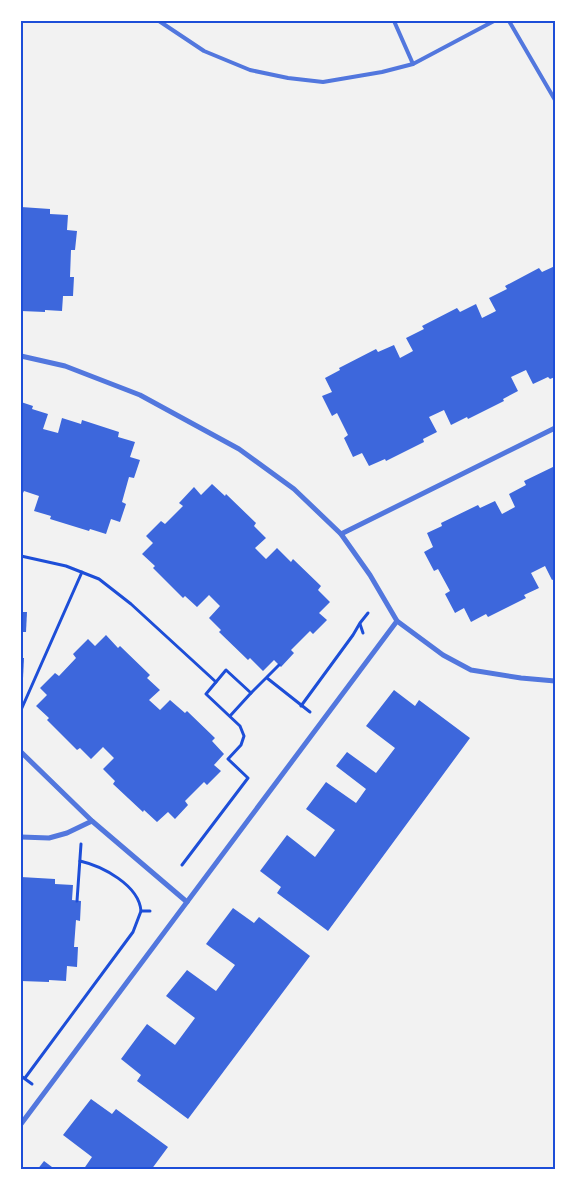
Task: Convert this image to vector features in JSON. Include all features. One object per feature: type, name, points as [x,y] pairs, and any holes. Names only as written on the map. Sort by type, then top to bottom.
[{"type":"street","points":[[21,356],[64,366],[140,395],[239,449],[294,490],[341,534],[370,575],[397,621],[443,655],[471,670],[555,681]]},
{"type":"street","points":[[341,534],[555,428]]},
{"type":"street","points":[[21,1124],[397,621]]},
{"type":"street","points":[[21,752],[92,821],[187,902]]},
{"type":"street","points":[[21,837],[49,838],[67,833],[92,821]]},
{"type":"lane","points":[[159,21],[204,51],[250,70],[288,78],[323,82],[382,72],[413,64],[494,21]]},
{"type":"lane","points":[[394,21],[413,64]]},
{"type":"lane","points":[[509,21],[555,100]]},
{"type":"path","points":[[21,556],[66,566],[99,579],[132,604],[216,682]]},
{"type":"path","points":[[21,710],[82,572]]},
{"type":"path","points":[[301,706],[354,635],[368,613]]},
{"type":"path","points":[[360,623],[363,633]]},
{"type":"path","points":[[230,716],[251,692],[279,666]]},
{"type":"path","points":[[182,865],[248,778],[228,759],[241,745],[244,736],[240,726],[206,694],[226,670],[251,692]]},
{"type":"path","points":[[267,678],[322,721]]},
{"type":"path","points":[[77,901],[83,826]]},
{"type":"path","points":[[25,1078],[133,932],[141,911],[141,906],[134,893],[108,871],[80,861]]},
{"type":"path","points":[[141,911],[150,911]]},
{"type":"building","points":[[21,207],[50,209],[50,214],[68,215],[67,230],[77,231],[75,250],[71,250],[70,277],[74,277],[73,296],[63,296],[62,311],[21,311]]},
{"type":"building","points":[[555,266],[555,377],[550,379],[548,377],[533,384],[526,370],[511,377],[518,391],[503,399],[504,401],[468,419],[467,417],[451,425],[444,410],[429,417],[437,432],[423,439],[424,442],[386,461],[385,459],[369,466],[362,453],[353,457],[344,438],[348,435],[337,413],[332,416],[322,396],[332,392],[325,378],[340,370],[339,368],[376,349],[378,352],[394,345],[400,358],[413,351],[406,338],[424,329],[422,326],[457,308],[460,312],[476,304],[482,318],[496,311],[489,298],[507,289],[505,286],[539,268],[542,272]]},
{"type":"building","points":[[21,402],[33,406],[32,409],[48,414],[43,429],[58,433],[62,418],[81,424],[82,420],[119,432],[118,437],[135,442],[130,457],[140,460],[134,478],[129,477],[122,502],[126,504],[120,522],[111,519],[106,534],[90,529],[89,531],[50,519],[51,516],[34,511],[39,496],[24,491],[21,497]]},
{"type":"building","points":[[555,466],[555,579],[552,580],[545,566],[531,573],[539,588],[524,595],[526,598],[488,617],[486,614],[471,622],[464,608],[455,613],[445,594],[450,591],[438,569],[434,571],[424,552],[433,547],[427,533],[442,526],[441,523],[478,505],[480,508],[495,501],[502,514],[515,507],[509,494],[526,485],[524,481]]},
{"type":"building","points":[[212,484],[225,496],[226,494],[256,523],[254,526],[266,538],[255,548],[266,559],[277,548],[291,562],[293,559],[321,586],[318,590],[330,602],[319,613],[327,620],[313,634],[310,631],[291,650],[294,653],[281,667],[274,660],[263,671],[250,658],[248,660],[219,632],[221,630],[209,618],[220,606],[209,595],[197,607],[185,596],[183,598],[142,554],[153,543],[146,536],[161,521],[165,524],[183,506],[179,503],[194,487],[201,495]]},
{"type":"building","points":[[21,612],[27,612],[26,632],[21,632]]},
{"type":"building","points":[[106,635],[118,648],[120,646],[150,675],[147,678],[160,690],[149,700],[160,710],[170,700],[185,713],[187,711],[215,738],[212,741],[224,754],[214,765],[221,771],[207,785],[204,782],[185,801],[188,805],[175,819],[168,812],[157,822],[144,810],[143,812],[113,784],[115,781],[103,769],[114,758],[103,747],[91,759],[80,748],[77,750],[36,706],[47,695],[40,688],[55,673],[59,676],[76,658],[73,654],[88,639],[95,646]]},
{"type":"building","points":[[21,658],[24,658],[23,678],[21,678]]},
{"type":"building","points":[[394,690],[415,706],[419,700],[470,738],[328,931],[277,893],[281,887],[260,871],[287,835],[315,857],[335,830],[306,809],[326,782],[356,803],[366,789],[336,766],[347,752],[376,773],[395,748],[366,726]]},
{"type":"building","points":[[21,877],[55,879],[55,884],[73,885],[72,900],[81,901],[80,921],[76,920],[74,947],[78,947],[77,967],[67,966],[66,981],[21,981]]},
{"type":"building","points":[[233,908],[254,923],[259,917],[310,956],[188,1119],[137,1081],[141,1075],[121,1059],[147,1024],[175,1045],[195,1018],[166,996],[187,970],[216,991],[235,965],[206,944]]},
{"type":"building","points":[[91,1099],[112,1114],[116,1109],[168,1147],[151,1170],[83,1170],[92,1157],[63,1135]]},
{"type":"building","points":[[44,1161],[56,1170],[37,1170]]}]
